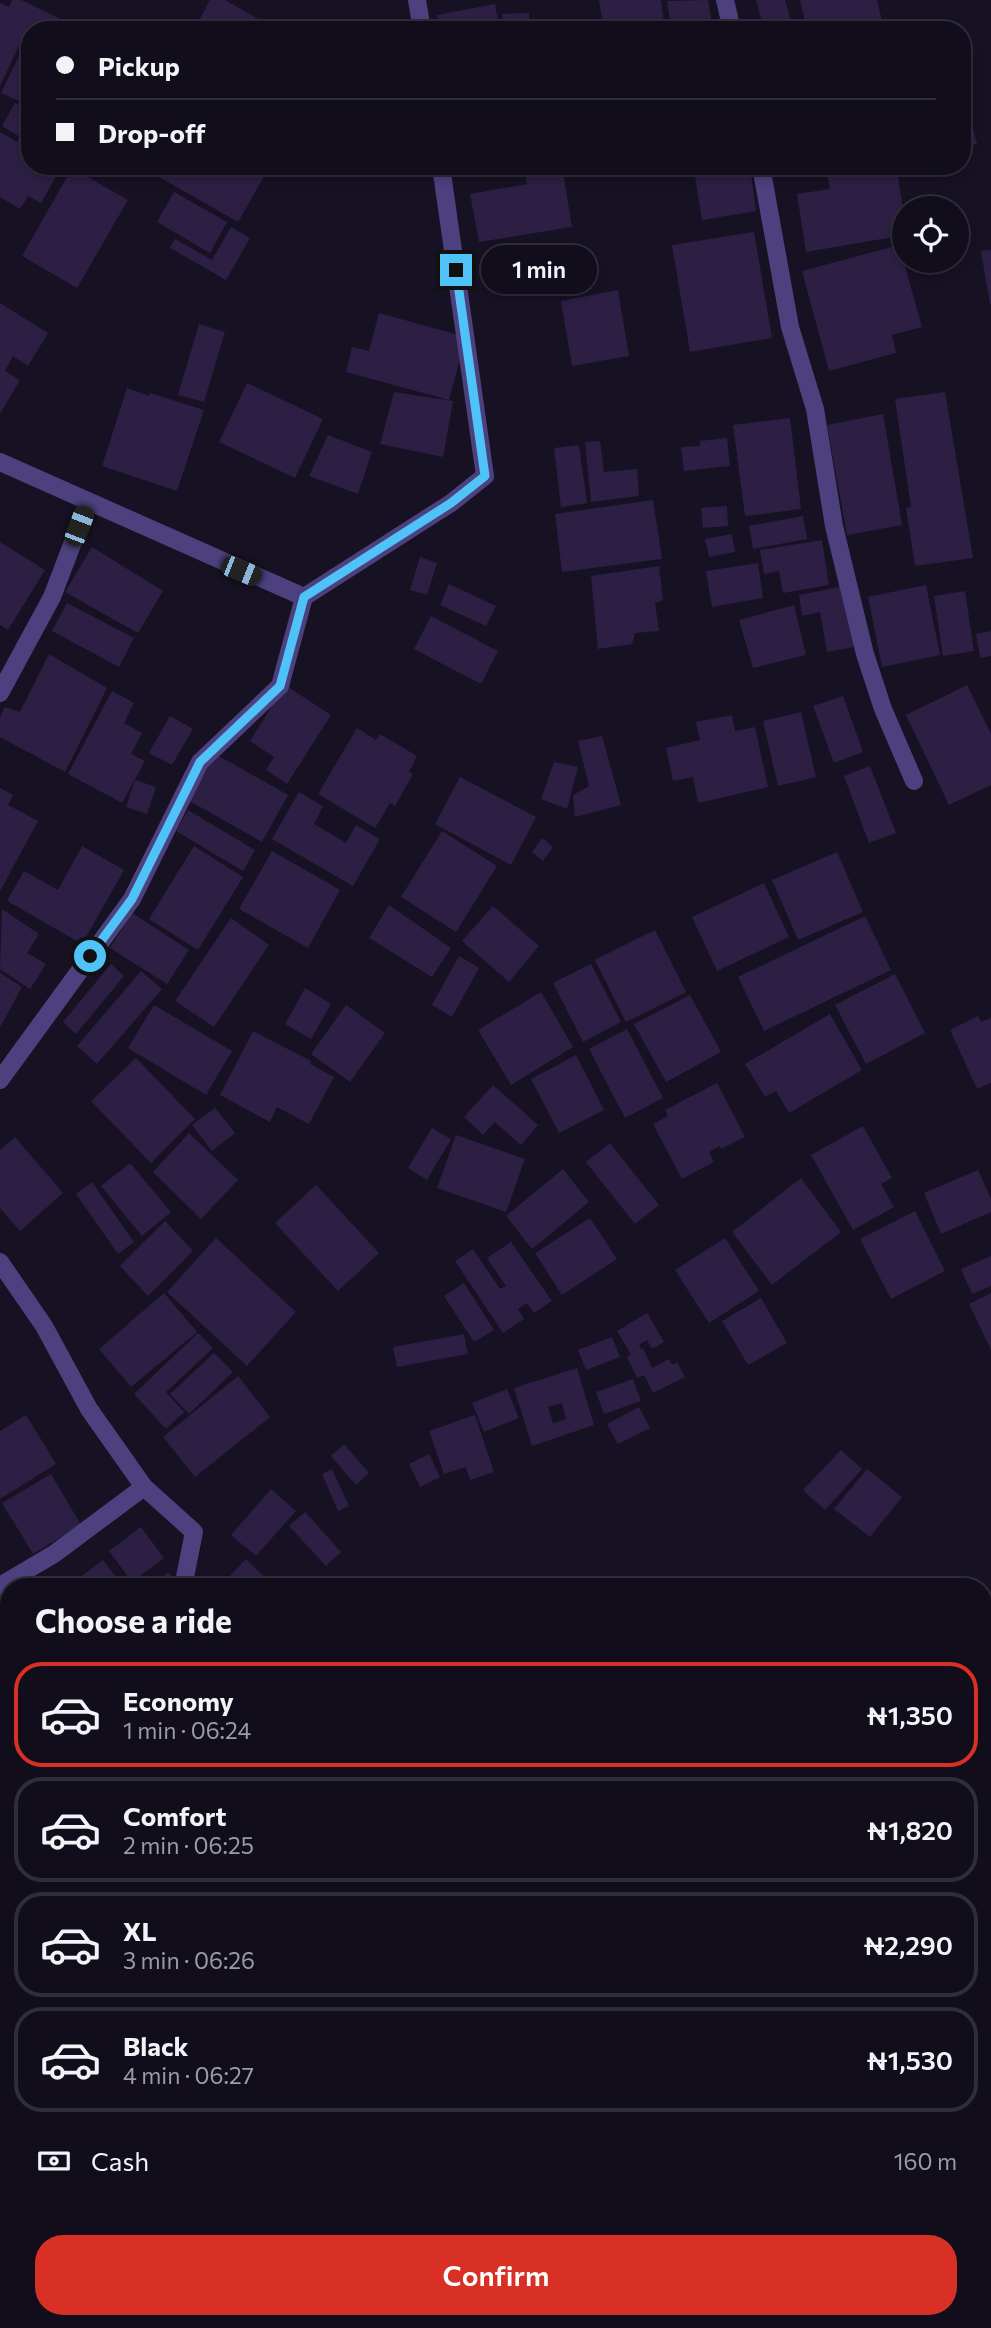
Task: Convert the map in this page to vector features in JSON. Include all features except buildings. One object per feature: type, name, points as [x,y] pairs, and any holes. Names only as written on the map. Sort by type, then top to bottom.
[{"type":"street","points":[[417,0],[420,21]]},
{"type":"street","points":[[725,0],[730,21]]},
{"type":"street","points":[[0,1080],[132,899],[200,762],[280,686],[304,597],[451,503],[485,476],[442,175]]},
{"type":"street","points":[[763,175],[790,327],[816,409],[834,526],[865,654],[883,709],[914,781]]},
{"type":"street","points":[[0,462],[304,597]]},
{"type":"street","points":[[0,693],[52,597],[88,503]]},
{"type":"street","points":[[0,1262],[44,1326],[89,1409],[144,1487],[194,1532],[185,1578]]},
{"type":"street","points":[[14,1578],[54,1554],[144,1487]]},
{"type":"route","points":[[90,956],[132,899],[200,762],[280,686],[304,597],[451,503],[485,476],[456,270]]}]
